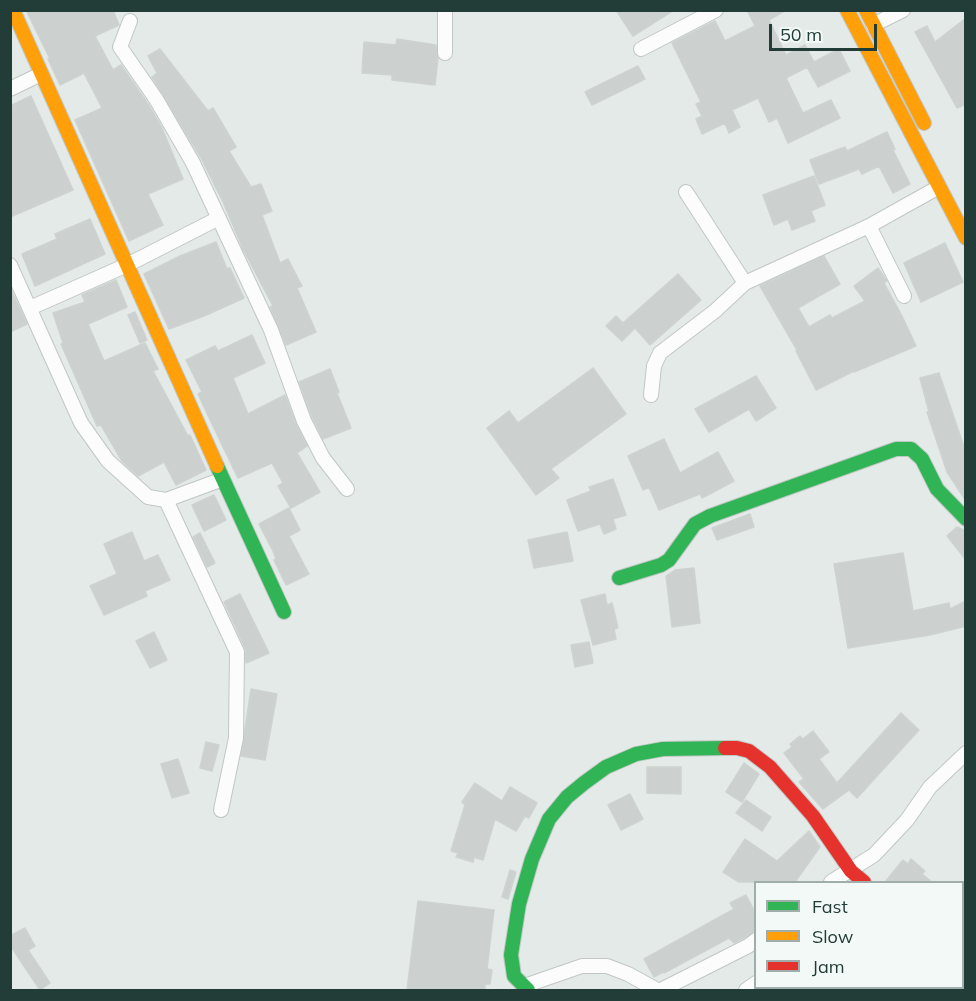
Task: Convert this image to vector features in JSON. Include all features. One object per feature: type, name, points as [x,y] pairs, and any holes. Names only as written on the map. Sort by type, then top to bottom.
[{"type":"street","points":[[13,10],[284,612]]},
{"type":"street","points":[[445,10],[445,53]]},
{"type":"street","points":[[641,49],[716,10]]},
{"type":"street","points":[[847,10],[966,238]]},
{"type":"street","points":[[866,10],[927,131]]},
{"type":"street","points":[[873,25],[903,10]]},
{"type":"street","points":[[130,21],[120,47],[156,99],[193,163],[271,330],[304,422],[323,458],[347,489]]},
{"type":"street","points":[[10,89],[41,74]]},
{"type":"street","points":[[651,395],[654,366],[660,353],[715,311],[745,283],[869,226],[939,187]]},
{"type":"street","points":[[686,192],[745,283]]},
{"type":"street","points":[[30,308],[127,266],[219,218]]},
{"type":"street","points":[[869,226],[904,296]]},
{"type":"street","points":[[10,265],[81,423],[108,461],[148,497],[165,500],[223,479]]},
{"type":"street","points":[[619,578],[662,565],[669,560],[695,524],[710,516],[896,449],[911,449],[922,459],[938,489],[966,519]]},
{"type":"street","points":[[165,500],[237,652],[236,738],[221,810]]},
{"type":"street","points":[[754,942],[680,987],[659,990],[607,966],[582,966],[526,988],[514,976],[511,955],[519,904],[532,860],[549,819],[567,797],[584,783],[606,767],[636,754],[663,749],[737,748],[749,751],[770,767],[813,816],[858,879]]},
{"type":"street","points":[[840,881],[858,879],[874,855],[907,820],[930,787],[966,753]]},
{"type":"building","points":[[26,10],[113,10],[119,25],[95,36],[113,70],[121,65],[148,104],[162,128],[183,179],[148,194],[163,225],[129,241],[75,120],[102,108],[84,73],[60,85]]},
{"type":"building","points":[[616,10],[674,10],[633,36]]},
{"type":"building","points":[[747,10],[786,10],[769,20],[786,55],[805,45],[814,62],[839,49],[850,71],[818,87],[807,67],[786,78],[803,113],[831,100],[840,118],[788,143],[777,118],[769,122],[758,98],[732,110],[740,127],[729,133],[725,123],[702,134],[696,119],[702,116],[696,104],[701,102],[672,43],[715,21],[725,41],[755,26]]},
{"type":"building","points":[[966,18],[966,104],[957,108],[915,32],[927,26],[935,42]]},
{"type":"building","points":[[397,39],[436,45],[438,58],[435,85],[392,80],[392,75],[362,73],[364,42],[396,45]]},
{"type":"building","points":[[160,49],[208,111],[213,108],[236,147],[229,151],[251,187],[261,184],[272,211],[262,215],[280,263],[288,259],[302,286],[297,288],[316,332],[286,345],[270,307],[273,306],[243,249],[201,158],[152,77],[157,73],[148,56]]},
{"type":"building","points":[[638,66],[645,79],[592,105],[585,92]]},
{"type":"building","points":[[31,96],[73,190],[10,217],[10,106]]},
{"type":"building","points":[[887,132],[910,184],[893,193],[879,166],[862,174],[859,169],[819,184],[810,160],[845,147],[847,151]]},
{"type":"building","points":[[814,176],[825,205],[811,211],[815,221],[792,230],[788,219],[774,225],[763,195]]},
{"type":"building","points":[[90,219],[105,254],[35,286],[22,254],[57,239],[55,234]]},
{"type":"building","points":[[216,242],[227,269],[230,268],[244,298],[169,329],[144,274],[180,256]]},
{"type":"building","points":[[945,243],[963,282],[921,302],[904,263]]},
{"type":"building","points":[[824,256],[840,284],[798,308],[809,327],[830,315],[832,318],[865,301],[854,286],[878,268],[887,281],[884,283],[916,346],[854,371],[816,390],[797,350],[760,286]]},
{"type":"building","points":[[678,274],[701,300],[650,345],[635,328],[622,341],[606,326],[616,316],[623,323]]},
{"type":"building","points":[[116,280],[127,307],[88,324],[104,361],[145,343],[158,369],[153,371],[188,436],[190,435],[206,470],[176,485],[164,462],[138,476],[122,461],[101,425],[97,426],[61,344],[63,343],[53,313],[85,302],[82,295]]},
{"type":"building","points":[[10,288],[27,324],[10,332]]},
{"type":"building","points":[[135,312],[147,340],[140,343],[128,315]]},
{"type":"building","points":[[252,335],[265,363],[233,378],[248,414],[285,395],[307,446],[297,453],[320,492],[291,508],[278,486],[283,483],[272,463],[238,478],[198,394],[202,392],[186,360],[215,346],[218,351]]},
{"type":"building","points":[[593,368],[626,414],[551,469],[559,478],[536,495],[487,428],[509,411],[518,423]]},
{"type":"building","points":[[330,369],[351,428],[323,439],[299,382]]},
{"type":"building","points":[[939,373],[965,450],[966,501],[947,472],[927,412],[929,412],[920,378]]},
{"type":"building","points":[[756,376],[776,408],[756,421],[749,409],[709,432],[695,409]]},
{"type":"building","points":[[664,439],[680,473],[718,452],[734,481],[702,498],[700,494],[659,510],[649,487],[643,490],[628,456]]},
{"type":"building","points":[[613,479],[626,515],[613,519],[616,529],[604,534],[600,524],[578,531],[567,500],[591,491],[589,487]]},
{"type":"building","points":[[214,495],[226,520],[204,531],[192,505]]},
{"type":"building","points":[[289,508],[300,530],[289,536],[309,574],[286,585],[274,560],[276,559],[273,551],[259,524]]},
{"type":"building","points":[[750,514],[754,527],[717,540],[712,528]]},
{"type":"building","points":[[957,527],[966,531],[966,560],[947,536]]},
{"type":"building","points":[[132,532],[144,561],[158,555],[170,580],[145,591],[147,596],[104,615],[90,586],[117,574],[104,544]]},
{"type":"building","points":[[567,532],[573,561],[534,568],[528,540]]},
{"type":"building","points":[[200,533],[215,563],[207,567],[193,537]]},
{"type":"building","points":[[903,553],[913,611],[949,603],[950,609],[966,601],[966,626],[930,635],[848,648],[834,564]]},
{"type":"building","points":[[694,568],[700,623],[672,627],[666,576],[675,570]]},
{"type":"building","points":[[240,594],[269,653],[246,663],[245,648],[224,602]]},
{"type":"building","points":[[605,594],[607,605],[612,603],[618,628],[614,629],[616,639],[593,645],[581,600]]},
{"type":"building","points":[[154,632],[167,660],[150,668],[136,641]]},
{"type":"building","points":[[589,642],[593,663],[575,667],[571,645]]},
{"type":"building","points":[[251,689],[277,694],[265,760],[241,756]]},
{"type":"building","points":[[901,713],[919,730],[857,798],[849,790],[823,809],[799,782],[804,779],[784,753],[792,747],[790,744],[800,736],[803,739],[813,731],[829,752],[819,759],[837,783]]},
{"type":"building","points":[[206,742],[219,745],[212,771],[200,768]]},
{"type":"building","points":[[178,759],[189,793],[172,798],[161,764]]},
{"type":"building","points":[[744,763],[759,774],[742,802],[726,792]]},
{"type":"building","points":[[647,767],[681,767],[681,794],[647,793]]},
{"type":"building","points":[[475,783],[502,801],[510,787],[537,803],[529,818],[525,816],[516,831],[495,819],[483,860],[474,857],[473,862],[456,857],[458,853],[451,851],[465,805],[462,802]]},
{"type":"building","points":[[630,794],[643,819],[621,830],[608,805]]},
{"type":"building","points":[[746,800],[771,817],[762,831],[736,813]]},
{"type":"building","points":[[809,831],[820,847],[796,881],[739,882],[723,872],[745,839],[777,861]]},
{"type":"building","points":[[911,859],[925,871],[922,874],[931,881],[886,881],[903,860],[908,864]]},
{"type":"building","points":[[510,870],[516,872],[508,899],[502,897]]},
{"type":"building","points":[[746,895],[754,910],[754,932],[734,943],[729,938],[654,977],[644,959],[734,909],[730,903]]},
{"type":"building","points":[[418,901],[494,910],[487,969],[492,970],[490,984],[485,984],[485,990],[407,990]]},
{"type":"building","points":[[25,928],[35,946],[28,950],[50,983],[40,990],[10,945],[10,936]]},
{"type":"traffic: fast","points":[[619,578],[661,565],[669,560],[695,524],[710,516],[896,449],[911,449],[922,459],[937,489],[966,519]]},
{"type":"traffic: fast","points":[[217,466],[284,612]]},
{"type":"traffic: fast","points":[[528,990],[514,976],[511,955],[519,904],[532,859],[549,819],[567,797],[584,783],[606,767],[636,754],[663,749],[725,748]]},
{"type":"traffic: slow","points":[[13,10],[217,466]]},
{"type":"traffic: slow","points":[[847,10],[966,238]]},
{"type":"traffic: slow","points":[[866,10],[924,123]]},
{"type":"traffic: jam","points":[[725,748],[749,751],[770,767],[813,816],[851,871],[863,881]]}]
